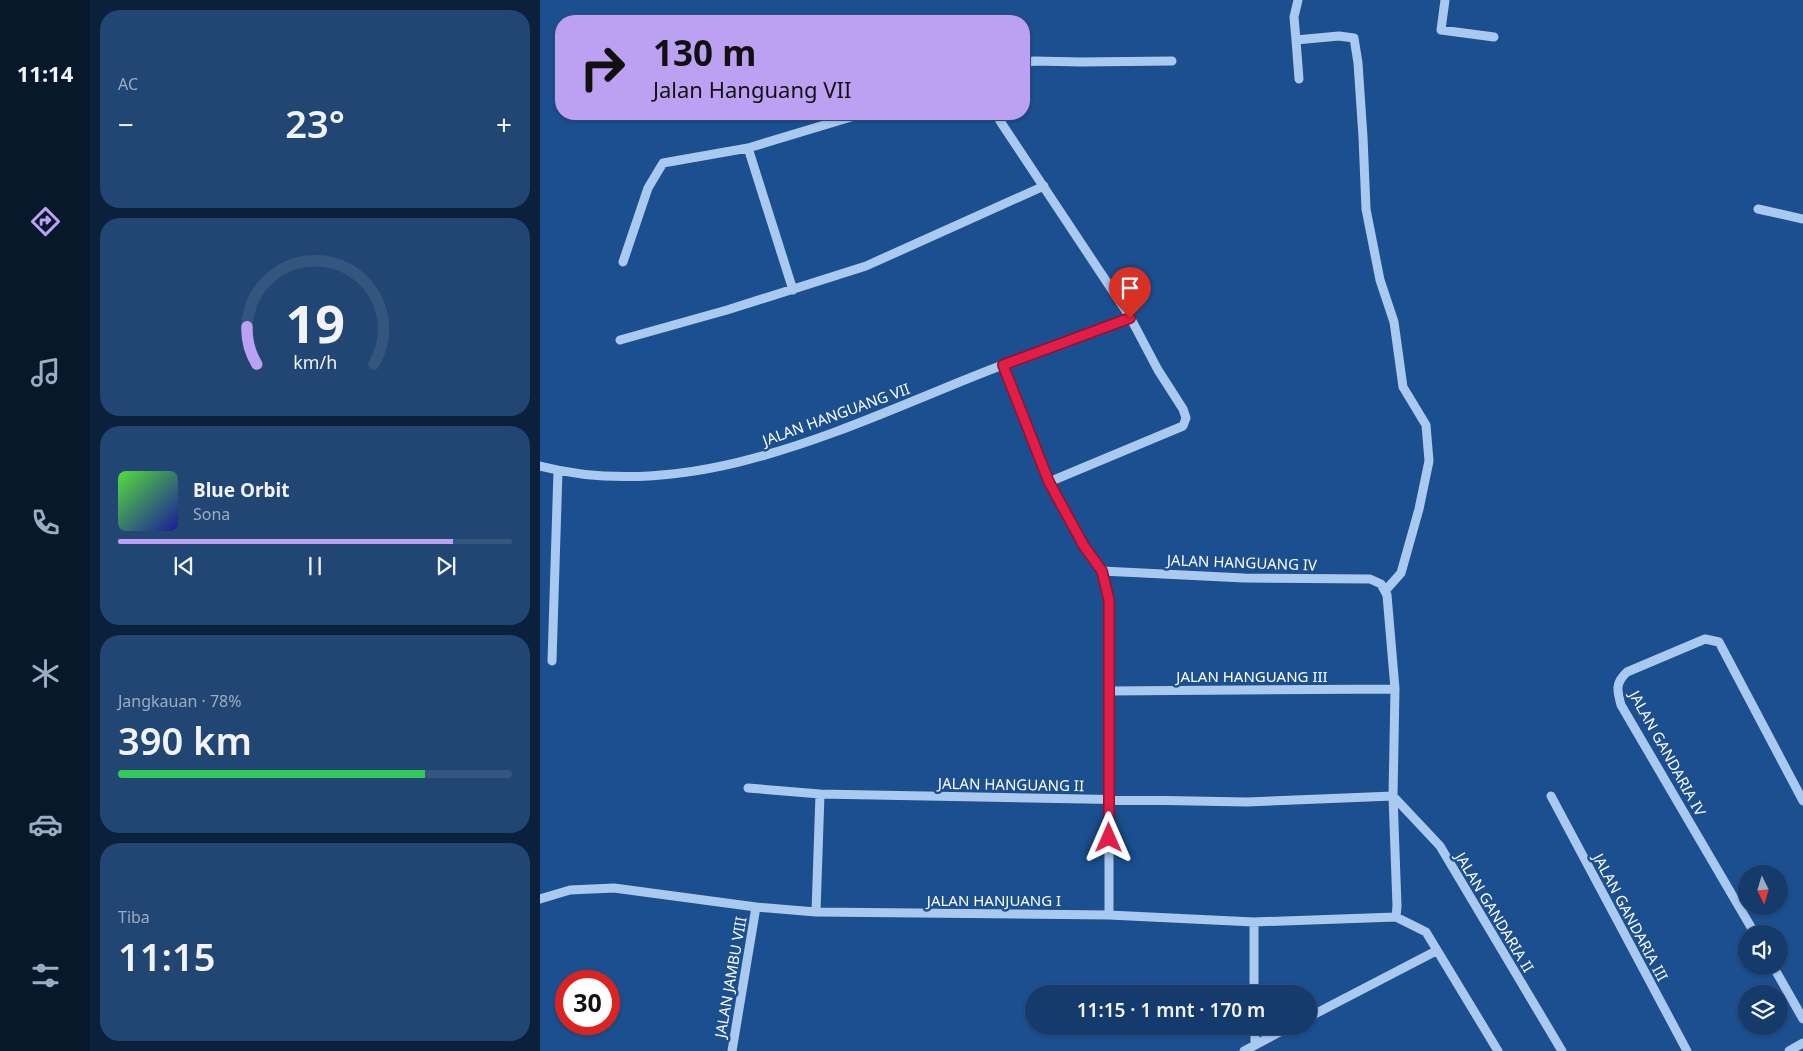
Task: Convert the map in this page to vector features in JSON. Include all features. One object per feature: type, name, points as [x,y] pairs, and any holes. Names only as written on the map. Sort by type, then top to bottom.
[{"type":"street","points":[[1298,0],[1294,17],[1299,79]]},
{"type":"street","points":[[1445,0],[1441,30],[1494,37]]},
{"type":"street","points":[[1296,40],[1339,36],[1354,38],[1358,63],[1368,218],[1380,280],[1394,322],[1403,387],[1426,425],[1429,461],[1419,510],[1400,573],[1383,588],[1387,595],[1395,690],[1393,796],[1396,917]]},
{"type":"street","points":[[1030,61],[1172,60]]},
{"type":"street","points":[[623,262],[648,188],[663,164],[748,148],[841,120]]},
{"type":"street","points":[[1000,120],[1130,318],[1158,370],[1183,409],[1186,418],[1183,426],[1049,482]]},
{"type":"street","points":[[748,148],[793,290]]},
{"type":"street","points":[[620,340],[793,290],[866,266],[1044,186]]},
{"type":"street","points":[[1758,209],[1803,219]]},
{"type":"street","name":"JALAN HANGUANG VII","points":[[540,466],[558,471],[630,477],[684,473],[753,459],[850,427],[1003,365],[1130,318]]},
{"type":"street","points":[[1003,365],[1049,482],[1084,546],[1102,571],[1109,600],[1109,915]]},
{"type":"street","points":[[552,661],[558,471]]},
{"type":"street","name":"JALAN HANGUANG IV","points":[[1102,571],[1244,578],[1370,579],[1383,588]]},
{"type":"street","name":"JALAN GANDARIA IV","points":[[1750,925],[1621,705],[1618,694],[1620,679],[1628,672],[1705,639],[1719,642],[1803,801]]},
{"type":"street","name":"JALAN HANGUANG III","points":[[1110,691],[1395,690]]},
{"type":"street","name":"JALAN HANGUANG II","points":[[748,788],[820,794],[1247,802],[1393,796]]},
{"type":"street","points":[[816,912],[820,794]]},
{"type":"street","name":"JALAN GANDARIA II","points":[[1393,796],[1440,846],[1562,1051]]},
{"type":"street","name":"JALAN GANDARIA III","points":[[1551,796],[1687,1051]]},
{"type":"street","name":"JALAN HANJUANG I","points":[[540,898],[570,890],[614,888],[756,907],[816,912],[1109,915],[1254,922],[1396,917],[1426,932],[1436,952],[1498,1051]]},
{"type":"street","name":"JALAN JAMBU VIII","points":[[732,1051],[756,907]]},
{"type":"street","points":[[1254,922],[1254,985]]},
{"type":"street","points":[[1317,1013],[1436,952]]},
{"type":"street","points":[[1778,975],[1803,1019]]},
{"type":"street","points":[[1255,1035],[1255,1045]]},
{"type":"street","points":[[1244,1051],[1274,1035]]},
{"type":"street","points":[[1789,1051],[1803,1044]]},
{"type":"route","points":[[1109,838],[1109,600],[1102,571],[1084,546],[1049,482],[1003,365],[1130,318]]}]
